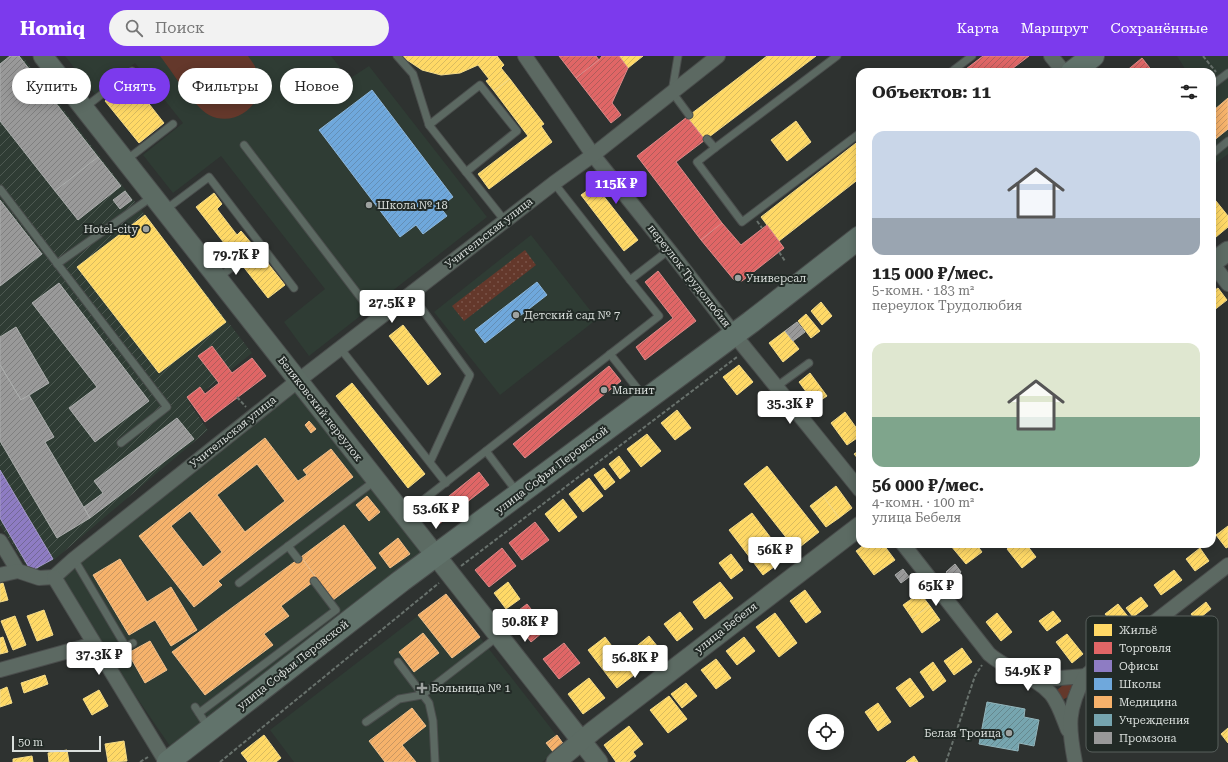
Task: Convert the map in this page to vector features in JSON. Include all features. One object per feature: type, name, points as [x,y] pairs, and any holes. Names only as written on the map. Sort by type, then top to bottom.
[{"type":"main road","points":[[1077,68],[1093,56]]},
{"type":"main road","points":[[1093,68],[1109,56]]},
{"type":"main road","name":"улица Софьи Перовской","points":[[167,762],[201,717],[443,565],[520,495],[646,399],[737,345],[856,241]]},
{"type":"main road","name":"улица Софьи Перовской","points":[[190,762],[443,565],[856,255]]},
{"type":"street","name":"Беляковский переулок","points":[[43,56],[598,762]]},
{"type":"street","name":"переулок Трудолюбия","points":[[525,56],[593,155],[669,250],[737,345],[776,387],[856,485]]},
{"type":"street","name":"Учительская улица","points":[[54,577],[74,559],[298,380],[554,183],[593,155],[718,56]]},
{"type":"street","points":[[1051,56],[1061,68]]},
{"type":"street","points":[[1216,260],[1228,251]]},
{"type":"street","points":[[1216,268],[1228,284]]},
{"type":"street","name":"улица Бебеля","points":[[556,762],[582,740],[856,529]]},
{"type":"street","points":[[0,541],[18,571]]},
{"type":"street","points":[[906,548],[989,654],[999,663],[1035,680],[1052,695],[1069,732],[1075,762]]},
{"type":"street","points":[[1162,616],[1228,565]]},
{"type":"street","points":[[0,575],[18,571],[39,578],[54,577],[167,762]]},
{"type":"street","points":[[0,670],[94,644]]},
{"type":"street","points":[[1035,680],[1085,676],[1072,704],[1069,732]]},
{"type":"lane","points":[[397,56],[412,74],[428,125],[505,221]]},
{"type":"lane","points":[[678,56],[672,92],[689,115]]},
{"type":"lane","points":[[837,56],[697,162],[742,222],[856,136]]},
{"type":"lane","points":[[956,68],[972,56]]},
{"type":"lane","points":[[1216,82],[1228,73]]},
{"type":"lane","points":[[428,125],[480,85],[517,131],[466,172]]},
{"type":"lane","points":[[84,108],[99,96]]},
{"type":"lane","points":[[125,161],[173,124]]},
{"type":"lane","points":[[707,139],[715,148]]},
{"type":"lane","points":[[1216,151],[1228,142]]},
{"type":"lane","points":[[244,145],[377,319]]},
{"type":"lane","points":[[57,264],[158,203],[209,177],[294,288]]},
{"type":"lane","points":[[404,515],[659,316],[554,183]]},
{"type":"lane","points":[[0,189],[167,406],[121,443]]},
{"type":"lane","points":[[218,278],[261,246]]},
{"type":"lane","points":[[630,280],[669,250]]},
{"type":"lane","points":[[411,294],[470,375],[430,462]]},
{"type":"lane","points":[[340,348],[446,483]]},
{"type":"lane","points":[[610,354],[646,399]]},
{"type":"lane","points":[[776,387],[809,363]]},
{"type":"lane","points":[[486,452],[520,495]]},
{"type":"lane","points":[[239,583],[376,480]]},
{"type":"lane","points":[[288,546],[298,559]]},
{"type":"lane","points":[[74,559],[126,647]]},
{"type":"lane","points":[[201,717],[336,610],[314,581]]},
{"type":"lane","points":[[366,722],[399,699],[422,694],[499,635]]},
{"type":"lane","points":[[104,660],[133,643]]},
{"type":"lane","points":[[398,662],[422,694],[432,713],[435,762]]},
{"type":"path","points":[[779,252],[785,261]]},
{"type":"path","points":[[220,762],[443,565],[737,345]]},
{"type":"path","points":[[238,397],[246,408]]},
{"type":"path","points":[[946,762],[975,676],[989,654]]},
{"type":"shaded area","points":[[0,56],[22,56],[31,68],[12,68],[12,104],[59,104],[252,353],[189,403],[208,430],[55,559],[31,573],[0,525]]},
{"type":"shaded area","name":"Школа № 18","points":[[65,56],[331,56],[340,68],[280,68],[280,104],[353,104],[353,76],[369,66],[487,217],[309,356],[284,322],[325,289],[221,156],[173,193],[143,155],[183,123],[168,104],[170,104],[170,68],[139,68],[135,63],[129,68],[99,68],[99,91],[95,94],[91,89],[91,68],[74,68]]},
{"type":"shaded area","points":[[1177,56],[1228,56],[1228,154],[1216,163],[1216,68],[1184,68]]},
{"type":"shaded area","name":"Детский сад № 7","points":[[531,235],[597,319],[500,395],[434,312]]},
{"type":"shaded area","points":[[298,380],[430,549],[180,740],[170,746],[54,577]]},
{"type":"shaded area","name":"Больница № 1","points":[[446,594],[564,745],[542,762],[294,762],[270,730]]},
{"type":"green space","points":[[160,56],[248,56],[256,68],[178,68],[178,80]]},
{"type":"green space","points":[[196,104],[253,104],[243,113],[227,119],[209,115]]},
{"type":"green space","points":[[525,250],[536,265],[464,321],[452,306]]},
{"type":"green space","points":[[1075,684],[1070,696],[1060,701],[1056,691],[1063,685]]},
{"type":"building: Жильё","points":[[401,56],[497,56],[504,65],[501,68],[510,79],[494,91],[486,81],[489,79],[478,65],[460,73],[441,75],[422,70]]},
{"type":"building: Жильё","points":[[619,56],[643,56],[628,68]]},
{"type":"building: Жильё","points":[[767,56],[816,56],[705,140],[687,117]]},
{"type":"building: Жильё","points":[[510,79],[544,124],[541,126],[552,142],[489,189],[478,174],[528,136],[494,91]]},
{"type":"building: Жильё","points":[[107,104],[149,104],[164,123],[139,143]]},
{"type":"building: Жильё","points":[[796,121],[811,142],[787,161],[771,140]]},
{"type":"building: Жильё","points":[[856,143],[856,181],[779,241],[761,217]]},
{"type":"building: Жильё","points":[[595,185],[638,240],[624,251],[581,195]]},
{"type":"building: Жильё","points":[[214,193],[222,204],[217,209],[237,235],[241,231],[252,244],[235,257],[196,207]]},
{"type":"building: Жильё","points":[[1216,201],[1228,216],[1228,227],[1216,237]]},
{"type":"building: Жильё","points":[[145,215],[226,322],[159,373],[77,267]]},
{"type":"building: Жильё","points":[[259,252],[285,285],[268,298],[242,265]]},
{"type":"building: Жильё","points":[[1218,288],[1227,300],[1216,309],[1216,289]]},
{"type":"building: Жильё","points":[[821,302],[832,316],[822,325],[811,311]]},
{"type":"building: Жильё","points":[[806,314],[820,331],[811,338],[798,321]]},
{"type":"building: Жильё","points":[[403,325],[441,374],[428,385],[389,336]]},
{"type":"building: Жильё","points":[[785,331],[799,349],[783,362],[769,343]]},
{"type":"building: Жильё","points":[[739,365],[753,382],[737,395],[723,377]]},
{"type":"building: Жильё","points":[[810,373],[827,396],[815,404],[799,382]]},
{"type":"building: Жильё","points":[[352,383],[425,474],[408,488],[336,396]]},
{"type":"building: Жильё","points":[[677,410],[691,428],[675,440],[661,423]]},
{"type":"building: Жильё","points":[[845,412],[856,427],[856,439],[847,445],[831,423]]},
{"type":"building: Жильё","points":[[647,434],[661,451],[641,467],[627,449]]},
{"type":"building: Жильё","points":[[619,456],[630,471],[620,479],[609,464]]},
{"type":"building: Жильё","points":[[767,466],[819,532],[796,550],[744,484]]},
{"type":"building: Жильё","points":[[604,468],[615,482],[605,490],[594,475]]},
{"type":"building: Жильё","points":[[589,478],[603,496],[583,512],[569,494]]},
{"type":"building: Жильё","points":[[836,486],[852,508],[839,518],[823,496]]},
{"type":"building: Жильё","points":[[823,496],[839,518],[826,527],[810,506]]},
{"type":"building: Жильё","points":[[563,499],[577,517],[559,532],[545,514]]},
{"type":"building: Жильё","points":[[752,513],[786,558],[763,575],[729,530]]},
{"type":"building: Жильё","points":[[1228,526],[1228,547],[1226,548],[1216,535]]},
{"type":"building: Жильё","points":[[860,548],[886,548],[895,560],[874,575],[856,551]]},
{"type":"building: Жильё","points":[[953,548],[979,548],[982,552],[966,564]]},
{"type":"building: Жильё","points":[[1029,548],[1036,557],[1022,568],[1007,549]]},
{"type":"building: Жильё","points":[[1200,548],[1209,561],[1195,571],[1186,559]]},
{"type":"building: Жильё","points":[[731,554],[743,570],[731,579],[719,563]]},
{"type":"building: Жильё","points":[[1174,570],[1182,580],[1161,595],[1154,585]]},
{"type":"building: Жильё","points":[[508,582],[520,599],[506,609],[494,593]]},
{"type":"building: Жильё","points":[[720,582],[733,598],[705,619],[693,602]]},
{"type":"building: Жильё","points":[[3,583],[8,600],[0,602],[0,584]]},
{"type":"building: Жильё","points":[[805,590],[821,612],[806,623],[790,601]]},
{"type":"building: Жильё","points":[[920,593],[930,606],[912,618],[903,605]]},
{"type":"building: Жильё","points":[[1141,597],[1148,606],[1134,616],[1132,616],[1126,608]]},
{"type":"building: Жильё","points":[[1206,602],[1211,609],[1202,616],[1192,616],[1191,614]]},
{"type":"building: Жильё","points":[[1118,604],[1128,616],[1107,616],[1105,614]]},
{"type":"building: Жильё","points":[[930,606],[940,620],[922,633],[912,618]]},
{"type":"building: Жильё","points":[[44,610],[53,635],[37,641],[27,616]]},
{"type":"building: Жильё","points":[[1053,611],[1061,621],[1047,631],[1039,621]]},
{"type":"building: Жильё","points":[[680,612],[693,629],[677,641],[664,624]]},
{"type":"building: Жильё","points":[[775,613],[797,643],[779,657],[756,627]]},
{"type":"building: Жильё","points":[[997,613],[1012,632],[1001,641],[986,622]]},
{"type":"building: Жильё","points":[[15,616],[26,645],[13,650],[1,621]]},
{"type":"building: Жильё","points":[[1067,634],[1083,654],[1072,663],[1056,642]]},
{"type":"building: Жильё","points":[[649,636],[662,652],[645,665],[633,649]]},
{"type":"building: Жильё","points":[[3,637],[8,652],[0,654],[0,638]]},
{"type":"building: Жильё","points":[[605,637],[634,675],[617,688],[588,650]]},
{"type":"building: Жильё","points":[[744,637],[755,651],[737,665],[726,651]]},
{"type":"building: Жильё","points":[[962,648],[972,662],[954,675],[944,661]]},
{"type":"building: Жильё","points":[[716,659],[731,678],[716,689],[701,670]]},
{"type":"building: Жильё","points":[[933,662],[946,681],[933,691],[920,672]]},
{"type":"building: Жильё","points":[[45,675],[48,684],[24,693],[21,683]]},
{"type":"building: Жильё","points":[[589,678],[605,698],[583,714],[568,694]]},
{"type":"building: Жильё","points":[[910,678],[924,697],[910,707],[896,688]]},
{"type":"building: Жильё","points":[[686,683],[697,696],[682,708],[671,694]]},
{"type":"building: Жильё","points":[[7,687],[12,703],[0,707],[0,690]]},
{"type":"building: Жильё","points":[[99,690],[108,706],[92,715],[83,699]]},
{"type":"building: Жильё","points":[[669,696],[687,719],[668,733],[650,710]]},
{"type":"building: Жильё","points":[[878,703],[891,722],[878,731],[865,712]]},
{"type":"building: Жильё","points":[[629,726],[643,744],[633,752],[636,756],[629,762],[616,762],[604,745]]},
{"type":"building: Жильё","points":[[1228,728],[1228,743],[1221,734]]},
{"type":"building: Жильё","points":[[264,735],[281,758],[276,762],[248,762],[241,753]]},
{"type":"building: Жильё","points":[[124,741],[127,761],[108,762],[105,744]]},
{"type":"building: Жильё","points":[[67,750],[69,762],[49,762],[48,753]]},
{"type":"building: Жильё","points":[[32,756],[33,762],[13,762],[13,759]]},
{"type":"building: Жильё","points":[[914,756],[918,762],[906,762]]},
{"type":"building: Торговля","points":[[559,56],[596,56],[599,60],[576,78]]},
{"type":"building: Торговля","points":[[602,56],[619,56],[628,68],[612,103],[621,115],[611,123],[576,78]]},
{"type":"building: Торговля","points":[[983,56],[1029,56],[1013,68],[967,68]]},
{"type":"building: Торговля","points":[[1142,58],[1150,68],[1130,68]]},
{"type":"building: Торговля","points":[[687,117],[705,140],[676,162],[722,223],[701,240],[637,156]]},
{"type":"building: Торговля","points":[[722,223],[741,245],[767,225],[784,248],[742,281],[734,280],[701,240]]},
{"type":"building: Торговля","points":[[658,271],[696,321],[645,360],[636,347],[673,318],[645,282]]},
{"type":"building: Торговля","points":[[212,346],[232,373],[252,358],[266,376],[205,422],[187,397],[200,387],[205,394],[219,383],[198,356]]},
{"type":"building: Торговля","points":[[609,366],[621,381],[525,458],[513,444]]},
{"type":"building: Торговля","points":[[479,472],[489,485],[439,524],[429,512]]},
{"type":"building: Торговля","points":[[535,522],[549,540],[522,560],[509,543]]},
{"type":"building: Торговля","points":[[502,548],[516,566],[489,587],[475,570]]},
{"type":"building: Торговля","points":[[527,604],[547,629],[531,642],[511,616]]},
{"type":"building: Торговля","points":[[564,643],[580,663],[559,679],[543,659]]},
{"type":"building: Офисы","points":[[0,470],[53,559],[31,571],[0,518]]},
{"type":"building: Школы","points":[[372,90],[453,197],[440,207],[447,216],[423,234],[416,225],[400,237],[319,130]]},
{"type":"building: Школы","points":[[537,282],[547,295],[485,343],[475,330]]},
{"type":"building: Медицина","points":[[1228,98],[1228,129],[1216,139],[1216,108]]},
{"type":"building: Медицина","points":[[309,421],[316,429],[311,433],[305,425]]},
{"type":"building: Медицина","points":[[265,438],[298,481],[307,475],[303,470],[331,449],[353,477],[218,581],[222,585],[194,607],[139,536]],"holes":[[[257,464],[285,501],[245,532],[217,495]],[[190,511],[222,552],[203,567],[171,526]]]},
{"type":"building: Медицина","points":[[367,496],[380,512],[369,521],[356,505]]},
{"type":"building: Медицина","points":[[344,525],[376,568],[333,600],[301,557]]},
{"type":"building: Медицина","points":[[398,538],[410,554],[390,568],[379,553]]},
{"type":"building: Медицина","points":[[301,557],[317,579],[281,606],[289,616],[264,634],[273,645],[205,695],[172,652]]},
{"type":"building: Медицина","points":[[120,559],[147,602],[171,587],[197,630],[171,646],[155,620],[129,635],[93,575]]},
{"type":"building: Медицина","points":[[446,594],[480,637],[452,658],[418,615]]},
{"type":"building: Медицина","points":[[423,633],[439,653],[414,672],[399,652]]},
{"type":"building: Медицина","points":[[150,641],[167,670],[145,683],[128,653]]},
{"type":"building: Медицина","points":[[412,708],[426,726],[402,745],[416,762],[385,762],[369,741]]},
{"type":"building: Медицина","points":[[557,735],[564,745],[554,753],[546,743]]},
{"type":"building: Учреждения","name":"Белая Троица","points":[[987,702],[1025,709],[1024,717],[1039,720],[1034,746],[1019,743],[1018,751],[979,744]]},
{"type":"building: Промзона","points":[[10,56],[19,56],[28,68],[12,68],[12,104],[57,104],[98,157],[55,191],[0,121],[0,64]]},
{"type":"building: Промзона","points":[[98,157],[121,186],[78,220],[55,191]]},
{"type":"building: Промзона","points":[[125,191],[132,200],[120,209],[113,200]]},
{"type":"building: Промзона","points":[[0,200],[42,254],[0,286]]},
{"type":"building: Промзона","points":[[59,283],[149,401],[95,442],[69,408],[97,387],[32,303]]},
{"type":"building: Промзона","points":[[797,322],[805,332],[793,341],[785,331]]},
{"type":"building: Промзона","points":[[16,327],[49,383],[21,400],[0,365],[0,337]]},
{"type":"building: Промзона","points":[[0,365],[21,400],[29,395],[54,437],[45,442],[90,518],[57,538],[0,441]]},
{"type":"building: Промзона","points":[[177,418],[194,439],[90,518],[84,507],[103,493],[94,481]]},
{"type":"building: Промзона","points":[[955,564],[961,572],[952,579],[946,572]]},
{"type":"building: Промзона","points":[[903,569],[909,577],[901,583],[895,575]]},
{"type":"place","name":"Школа № 18","points":[[369,205]]},
{"type":"place","name":"Hotel-city","points":[[146,229]]},
{"type":"place","name":"Универсал","points":[[738,278]]},
{"type":"place","name":"Детский сад № 7","points":[[516,315]]},
{"type":"place","name":"Магнит","points":[[604,390]]},
{"type":"place","name":"Больница № 1","points":[[422,688]]},
{"type":"place","name":"Белая Троица","points":[[1009,733]]}]
